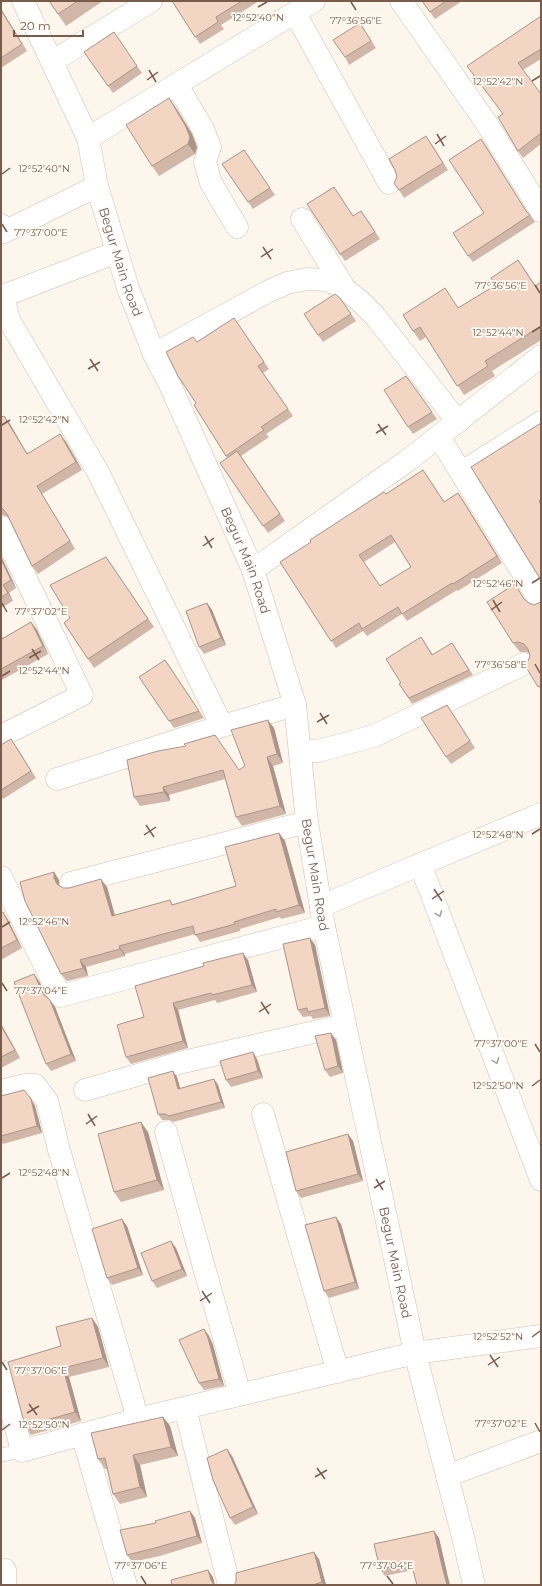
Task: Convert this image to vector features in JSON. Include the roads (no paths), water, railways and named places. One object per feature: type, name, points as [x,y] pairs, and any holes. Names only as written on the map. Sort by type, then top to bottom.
[{"type":"street","name":"Begur Main Road","points":[[23,1],[53,61],[88,138],[97,186],[128,288],[154,354],[170,385],[253,570],[295,705],[307,822],[323,916],[345,1025],[415,1353],[474,1585]]},
{"type":"street","points":[[53,61],[151,1]]},
{"type":"street","points":[[88,138],[314,1]]},
{"type":"street","points":[[401,1],[487,124],[541,211]]},
{"type":"street","points":[[296,13],[389,183]]},
{"type":"street","points":[[177,85],[203,129],[210,147],[205,162],[210,183],[237,227]]},
{"type":"street","points":[[2,230],[97,186]]},
{"type":"street","points":[[302,219],[345,289]]},
{"type":"street","points":[[117,252],[3,296],[9,320],[98,472],[222,726]]},
{"type":"street","points":[[154,354],[267,292],[287,283],[307,279],[327,280],[345,289],[375,316],[458,422]]},
{"type":"street","points":[[253,570],[407,461],[541,356]]},
{"type":"street","points":[[462,472],[541,422]]},
{"type":"street","points":[[439,437],[541,602]]},
{"type":"street","points":[[1,527],[82,695],[1,736]]},
{"type":"street","points":[[300,751],[318,751],[374,736],[524,664]]},
{"type":"street","points":[[57,779],[222,726],[295,705]]},
{"type":"street","points":[[1,877],[60,996],[323,916],[420,864],[541,814]]},
{"type":"street","points":[[71,883],[307,822]]},
{"type":"street","points":[[420,864],[541,1180]]},
{"type":"street","points":[[85,1090],[183,1062],[345,1025]]},
{"type":"street","points":[[1,1091],[25,1085],[35,1085],[47,1101],[59,1150],[138,1419]]},
{"type":"street","points":[[263,1114],[338,1372]]},
{"type":"street","points":[[166,1132],[240,1395]]},
{"type":"street","points":[[1,1371],[22,1451],[138,1419],[415,1353],[541,1336]]},
{"type":"street","points":[[185,1408],[228,1585]]},
{"type":"street","points":[[82,1434],[126,1585]]},
{"type":"street","points":[[447,1476],[541,1441]]},
{"type":"lane","points":[[1,1455],[22,1451]]}]
